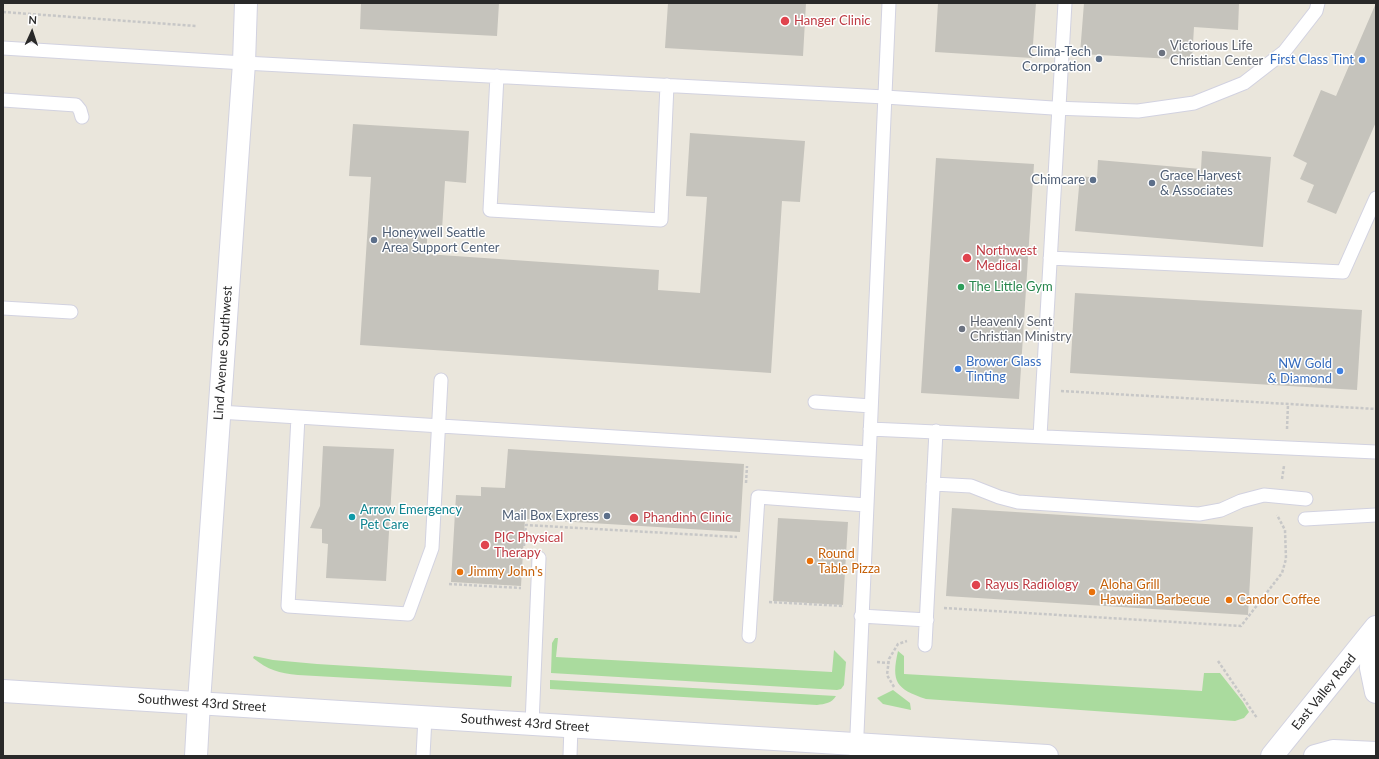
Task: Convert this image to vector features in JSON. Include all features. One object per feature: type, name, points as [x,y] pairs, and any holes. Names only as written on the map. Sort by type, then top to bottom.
[{"type":"main road","name":"Lind Avenue Southwest","points":[[196,756],[218,412],[244,63],[246,3]]},
{"type":"main road","points":[[1374,630],[1371,668],[1376,692]]},
{"type":"main road","name":"East Valley Road","points":[[1272,756],[1374,630]]},
{"type":"main road","name":"Southwest 43rd Street","points":[[3,691],[571,726],[856,750],[1047,756]]},
{"type":"main road","points":[[1315,756],[1333,751],[1376,753]]},
{"type":"lane","points":[[856,750],[889,3]]},
{"type":"lane","points":[[1040,436],[1065,3]]},
{"type":"lane","points":[[3,48],[244,63],[885,97],[1059,108],[1138,111],[1194,103],[1244,83],[1284,52],[1316,11],[1318,3]]},
{"type":"lane","points":[[497,76],[490,210],[661,220],[667,86]]},
{"type":"lane","points":[[3,100],[76,105],[80,110],[82,117]]},
{"type":"lane","points":[[1050,258],[1343,272],[1376,198]]},
{"type":"lane","points":[[3,308],[71,312]]},
{"type":"lane","points":[[298,417],[288,606],[408,614],[432,548],[441,380]]},
{"type":"lane","points":[[815,402],[871,406]]},
{"type":"lane","points":[[218,412],[869,453]]},
{"type":"lane","points":[[870,428],[1376,452]]},
{"type":"lane","points":[[925,645],[936,431]]},
{"type":"lane","points":[[933,484],[971,486],[999,497],[1018,502],[1199,514],[1221,510],[1241,501],[1264,495],[1306,499]]},
{"type":"lane","points":[[749,636],[758,497],[866,505]]},
{"type":"lane","points":[[1305,519],[1376,515]]},
{"type":"lane","points":[[532,724],[539,558]]},
{"type":"lane","points":[[862,612],[927,620]]},
{"type":"lane","points":[[423,756],[425,717]]},
{"type":"lane","points":[[570,756],[571,726]]},
{"type":"path","points":[[3,12],[196,26]]},
{"type":"path","points":[[1058,391],[1376,409]]},
{"type":"path","points":[[745,490],[747,466]]},
{"type":"path","points":[[937,608],[1241,626],[1282,573],[1286,559],[1285,530],[1279,516],[1274,514]]},
{"type":"path","points":[[524,549],[526,525],[742,537]]},
{"type":"path","points":[[449,584],[522,588],[522,580]]},
{"type":"path","points":[[766,602],[862,612]]},
{"type":"path","points":[[1218,661],[1257,718]]},
{"type":"path","points":[[875,662],[889,663]]},
{"type":"green space","points":[[555,638],[558,638],[556,657],[832,672],[834,650],[846,662],[844,685],[841,689],[837,690],[551,673],[552,643]]},
{"type":"green space","points":[[898,651],[904,656],[904,674],[1202,691],[1204,673],[1220,673],[1249,712],[1244,718],[1235,721],[926,699],[908,692],[898,683],[895,670]]},
{"type":"green space","points":[[254,656],[273,660],[317,664],[512,676],[511,687],[298,675],[279,672],[269,668],[253,658]]},
{"type":"green space","points":[[550,680],[836,696],[830,702],[817,705],[550,689]]},
{"type":"green space","points":[[893,690],[910,703],[911,710],[883,704],[877,698]]},
{"type":"building","points":[[361,3],[499,3],[497,36],[360,29]]},
{"type":"building","points":[[668,3],[806,3],[803,56],[665,48]]},
{"type":"building","points":[[938,3],[1036,3],[1032,58],[935,52]]},
{"type":"building","points":[[1084,3],[1239,3],[1238,30],[1194,27],[1192,60],[1080,54]]},
{"type":"building","points":[[1376,3],[1376,122],[1336,214],[1307,202],[1314,185],[1300,179],[1307,163],[1293,156],[1321,90],[1336,96]]},
{"type":"building","points":[[353,124],[469,131],[466,183],[445,181],[442,230],[428,229],[426,254],[659,270],[658,290],[700,293],[707,197],[686,196],[690,133],[805,141],[800,202],[782,201],[771,373],[360,345],[371,177],[349,176]]},
{"type":"building","points":[[1202,151],[1271,157],[1263,247],[1075,231],[1080,176],[1097,178],[1098,160],[1201,169]]},
{"type":"building","points":[[936,158],[1034,164],[1019,399],[921,393]]},
{"type":"building","points":[[1075,293],[1362,310],[1357,390],[1070,373]]},
{"type":"building","name":"Arrow Emergency Pet Care","points":[[323,446],[394,449],[386,581],[326,578],[328,544],[322,543],[322,529],[310,528],[320,506]]},
{"type":"building","points":[[508,449],[744,464],[740,532],[525,519],[521,586],[451,582],[456,495],[481,496],[481,487],[505,488]]},
{"type":"building","points":[[952,508],[1253,527],[1248,615],[946,596]]},
{"type":"building","name":"Round Table Pizza","points":[[778,518],[848,522],[843,605],[773,601]]},
{"type":"place","name":"Hanger Clinic","points":[[785,21]]},
{"type":"place","name":"Victorious Life Christian Center","points":[[1162,53]]},
{"type":"place","name":"Clima-Tech Corporation","points":[[1099,59]]},
{"type":"place","name":"First Class Tint","points":[[1362,60]]},
{"type":"place","name":"Chimcare","points":[[1093,180]]},
{"type":"place","name":"Grace Harvest & Associates","points":[[1152,183]]},
{"type":"place","name":"Honeywell Seattle Area Support Center","points":[[374,240]]},
{"type":"place","name":"Northwest Medical","points":[[967,258]]},
{"type":"place","name":"The Little Gym","points":[[961,287]]},
{"type":"place","name":"Heavenly Sent Christian Ministry","points":[[962,329]]},
{"type":"place","name":"Brower Glass Tinting","points":[[958,369]]},
{"type":"place","name":"NW Gold & Diamond","points":[[1340,371]]},
{"type":"place","name":"Mail Box Express","points":[[607,516]]},
{"type":"place","name":"Arrow Emergency Pet Care","points":[[352,517]]},
{"type":"place","name":"Phandinh Clinic","points":[[634,518]]},
{"type":"place","name":"PIC Physical Therapy","points":[[485,545]]},
{"type":"place","name":"Round Table Pizza","points":[[810,561]]},
{"type":"place","name":"Jimmy John's","points":[[460,572]]},
{"type":"place","name":"Rayus Radiology","points":[[976,585]]},
{"type":"place","name":"Aloha Grill Hawaiian Barbecue","points":[[1092,592]]},
{"type":"place","name":"Candor Coffee","points":[[1229,600]]}]
